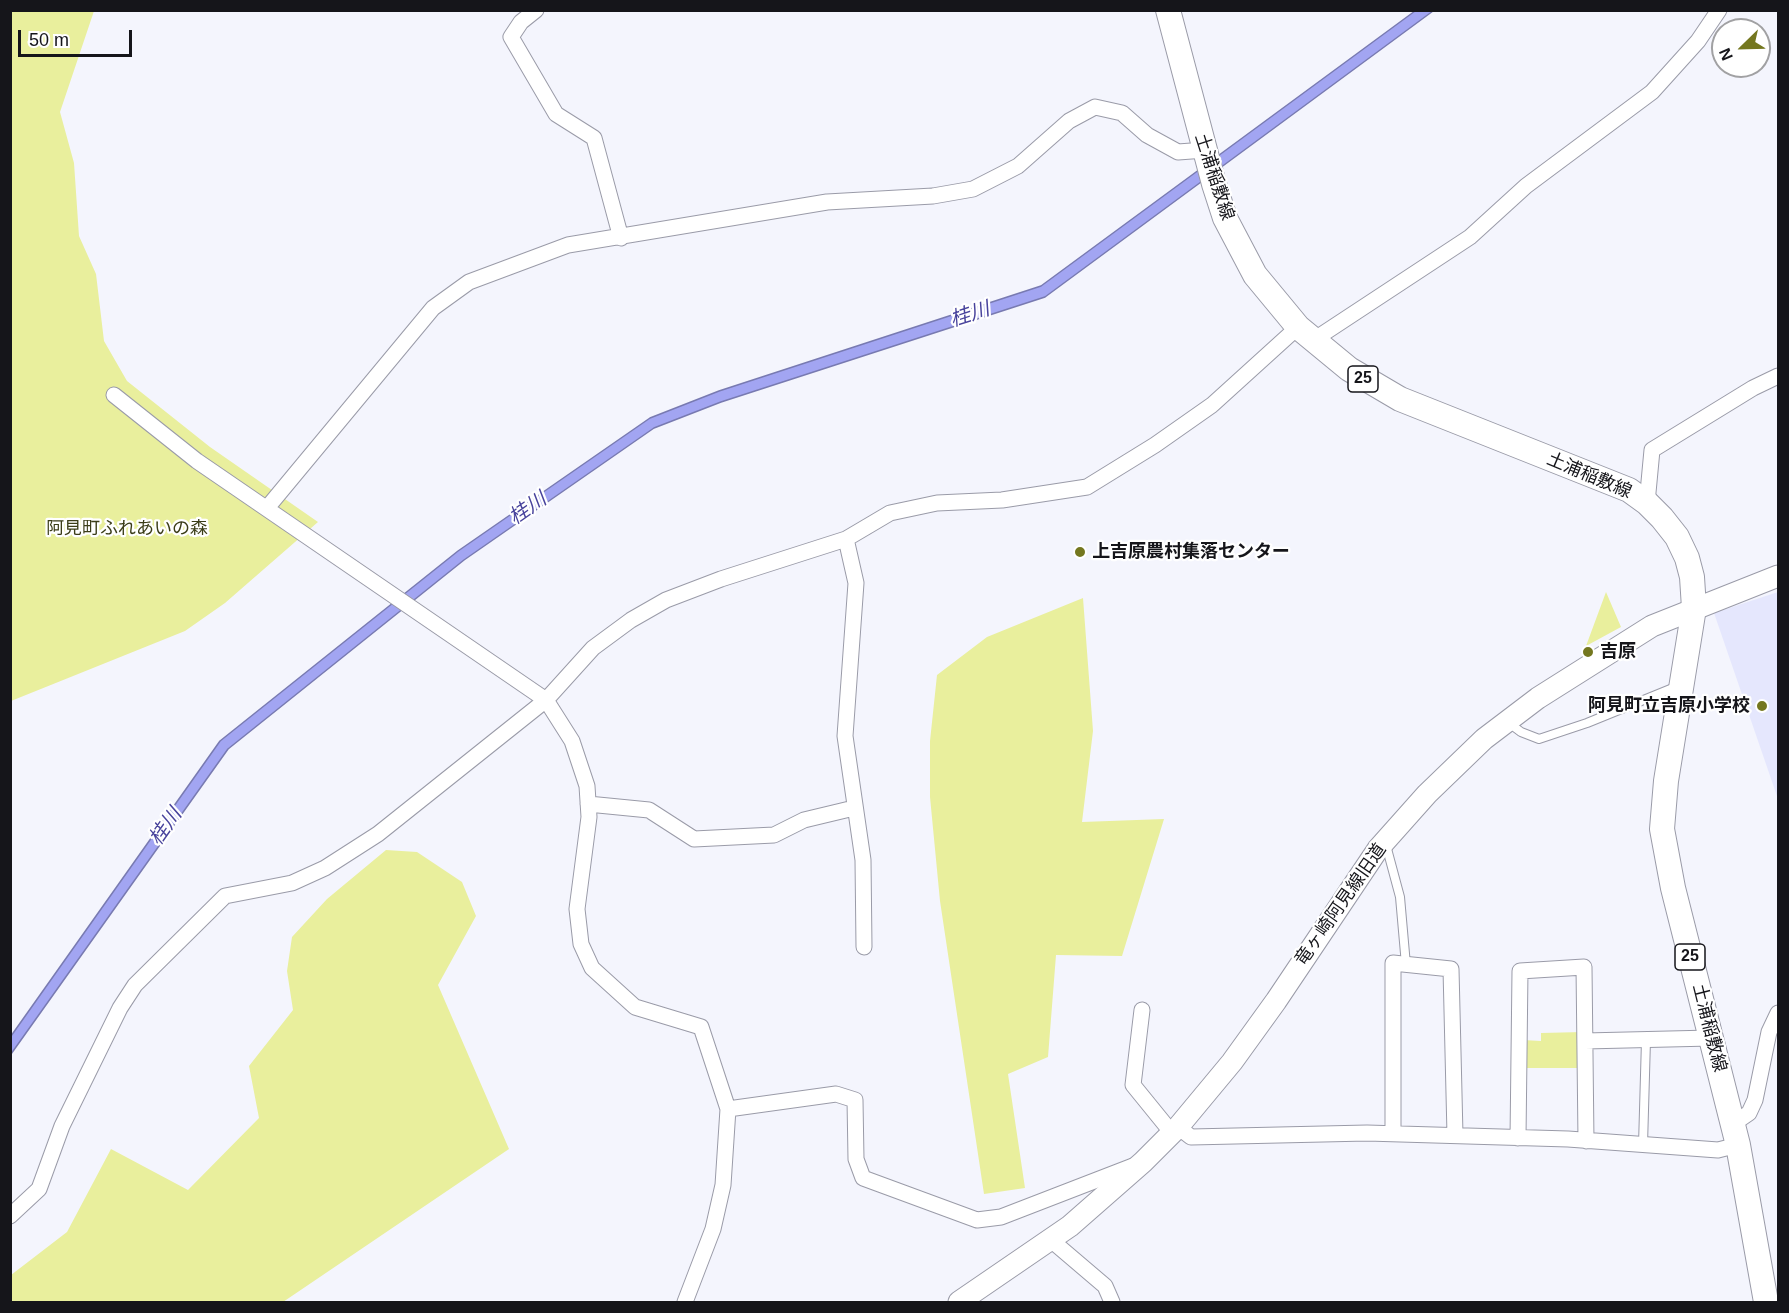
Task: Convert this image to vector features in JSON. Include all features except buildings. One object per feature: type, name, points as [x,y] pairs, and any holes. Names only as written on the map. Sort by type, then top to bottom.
[{"type":"main road","name":"土浦稲敷線","points":[[1168,10],[1204,150],[1226,218],[1255,275],[1305,334],[1365,380],[1400,399],[1629,490],[1647,503],[1677,537],[1687,558],[1692,577],[1694,608],[1684,683],[1666,781],[1662,829],[1673,888],[1736,1135],[1766,1302]]},
{"type":"street","points":[[536,10],[521,22],[511,37],[556,114],[594,138],[621,238]]},
{"type":"street","points":[[10,1216],[39,1189],[62,1126],[120,1008],[135,985],[225,896],[292,883],[326,868],[378,834],[546,700],[594,648],[631,620],[666,600],[721,579],[846,539],[890,513],[936,503],[1002,500],[1087,487],[1155,445],[1212,405],[1305,334],[1470,237],[1526,186],[1652,92],[1698,41],[1719,10]]},
{"type":"street","points":[[267,508],[433,308],[469,282],[515,264],[568,245],[827,202],[933,196],[973,189],[1018,166],[1069,121],[1095,107],[1122,113],[1148,135],[1178,152],[1204,150]]},
{"type":"street","points":[[1647,503],[1652,450],[1753,388],[1779,376]]},
{"type":"street","points":[[114,395],[197,461],[546,700],[572,741],[587,786],[589,817],[577,909],[581,944],[591,968],[635,1007],[701,1027],[728,1109],[723,1185],[713,1229],[685,1302]]},
{"type":"street","points":[[846,539],[856,583],[845,736],[863,860],[864,947]]},
{"type":"street","name":"竜ヶ崎阿見線旧道","points":[[959,1302],[1051,1240],[1094,1207],[1175,1130],[1232,1062],[1270,1010],[1356,879],[1385,841],[1451,770],[1506,720],[1634,637],[1694,608],[1779,576]]},
{"type":"street","points":[[588,804],[649,810],[694,839],[774,835],[804,820],[854,808]]},
{"type":"street","points":[[1393,1133],[1393,963],[1451,969],[1455,1135]]},
{"type":"street","points":[[1518,1138],[1520,971],[1584,967],[1586,1141]]},
{"type":"street","points":[[1142,1010],[1133,1085],[1175,1130],[1191,1137],[1393,1133],[1586,1141],[1718,1150],[1736,1135],[1755,1100],[1769,1032],[1779,1013]]},
{"type":"street","points":[[1585,1041],[1711,1038]]},
{"type":"street","points":[[728,1109],[836,1094],[855,1100],[856,1159],[863,1178],[977,1220],[1001,1216],[1143,1162]]},
{"type":"street","points":[[1051,1240],[1105,1286],[1112,1302]]},
{"type":"lane","points":[[1506,720],[1521,732],[1539,739],[1587,723],[1684,683]]},
{"type":"lane","points":[[1385,841],[1400,897],[1406,965]]},
{"type":"lane","points":[[1643,1145],[1646,1040]]},
{"type":"shaded area","name":"阿見町立吉原小学校","points":[[1778,592],[1778,799],[1714,613]]},
{"type":"green space","name":"阿見町ふれあいの森","points":[[10,11],[94,11],[60,112],[74,163],[79,236],[96,274],[104,341],[127,381],[210,447],[318,522],[225,603],[185,631],[11,701]]},
{"type":"green space","points":[[1606,592],[1621,627],[1586,646]]},
{"type":"green space","points":[[1083,598],[1093,731],[1082,822],[1164,819],[1122,956],[1056,955],[1048,1057],[1008,1074],[1025,1188],[984,1194],[940,901],[930,797],[930,741],[937,675],[987,637]]},
{"type":"green space","points":[[386,850],[417,852],[462,882],[476,916],[438,985],[509,1149],[283,1302],[11,1302],[11,1275],[67,1232],[111,1149],[188,1190],[259,1118],[249,1066],[293,1010],[287,971],[292,937],[327,899]]},
{"type":"green space","points":[[1583,1032],[1583,1068],[1525,1068],[1523,1040],[1541,1041],[1541,1033]]},
{"type":"water","name":"桂川","points":[[1415,11],[1433,11],[1045,297],[721,402],[654,428],[464,560],[228,749],[11,1054],[11,1036],[220,741],[458,551],[650,418],[719,391],[1041,286]]},
{"type":"place","name":"上吉原農村集落センター","points":[[1080,552]]},
{"type":"place","name":"吉原","points":[[1588,652]]},
{"type":"place","name":"阿見町立吉原小学校","points":[[1762,706]]}]
